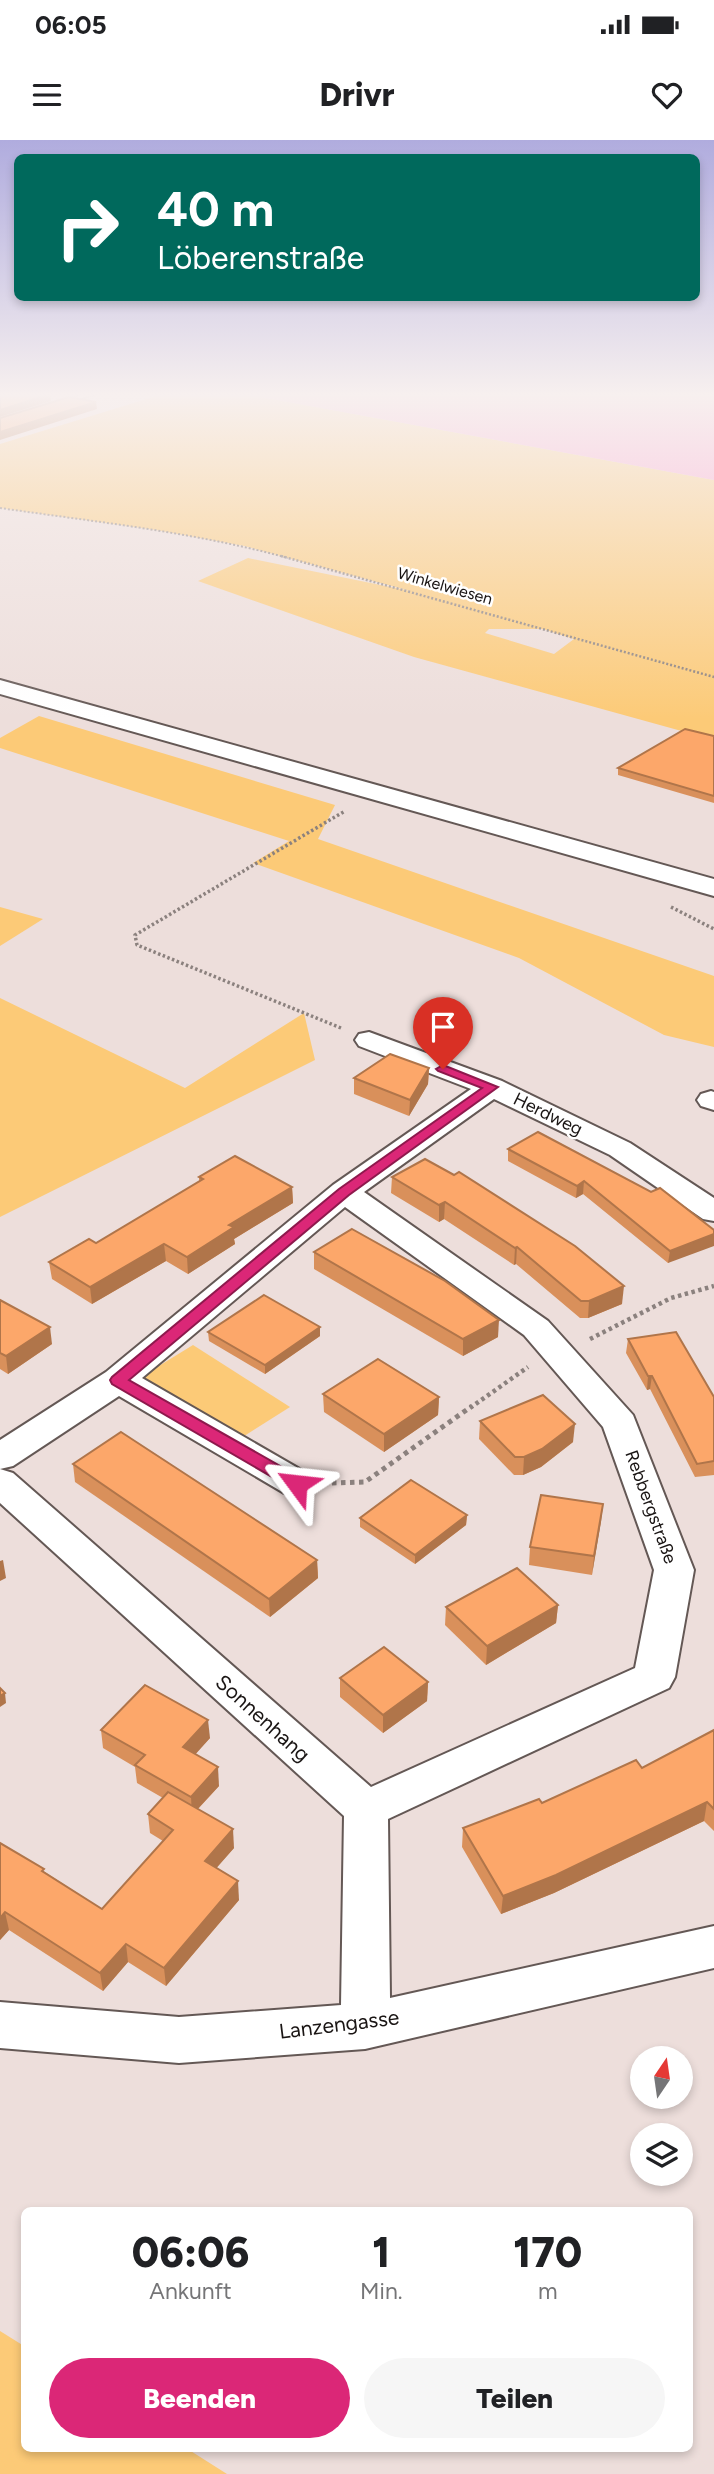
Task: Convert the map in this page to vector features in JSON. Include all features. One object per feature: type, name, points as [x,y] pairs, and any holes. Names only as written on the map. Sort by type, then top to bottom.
[{"type":"main road","points":[[0,687],[714,888]]},
{"type":"street","name":"Herdweg","points":[[369,1040],[492,1087],[620,1149],[714,1212]]},
{"type":"street","points":[[0,1457],[118,1380],[344,1192],[492,1087]]},
{"type":"street","name":"Rebbergstraße","points":[[344,1192],[536,1328],[620,1423],[674,1570],[654,1677],[366,1809]]},
{"type":"street","points":[[118,1380],[297,1484]]},
{"type":"street","name":"Sonnenhang","points":[[0,1482],[366,1809]]},
{"type":"street","points":[[365,2026],[366,1809]]},
{"type":"street","name":"Lanzengasse","points":[[0,2025],[178,2040],[365,2026],[714,1947]]},
{"type":"path","name":"Winkelwiesen","points":[[0,508],[244,545],[714,677]]},
{"type":"path","points":[[355,806],[161,917],[135,935],[137,945],[369,1040]]},
{"type":"path","points":[[297,1484],[365,1482],[520,1370],[560,1355],[671,1298],[714,1286]]},
{"type":"shaded area","points":[[0,501],[714,501],[714,740],[414,657],[198,581],[248,558],[410,591],[244,546],[156,530],[0,508]],"holes":[[[489,629],[543,629],[574,639],[554,654],[485,633]]]},
{"type":"shaded area","points":[[39,716],[335,805],[318,839],[714,976],[714,1047],[664,1035],[519,958],[253,863],[289,841],[0,748],[0,738]]},
{"type":"shaded area","points":[[0,907],[43,919],[0,946]]},
{"type":"shaded area","points":[[0,998],[185,1088],[304,1013],[315,1060],[0,1217]]},
{"type":"shaded area","points":[[193,1345],[290,1407],[238,1440],[136,1380]]},
{"type":"shaded area","points":[[0,2331],[21,2344],[21,2452],[192,2452],[227,2474],[0,2474]]},
{"type":"building","points":[[685,729],[714,736],[714,796],[618,768]]},
{"type":"building","points":[[390,1054],[429,1068],[410,1100],[354,1078]]},
{"type":"building","points":[[538,1132],[651,1192],[660,1188],[714,1230],[714,1234],[670,1251],[584,1181],[577,1186],[508,1149]]},
{"type":"building","points":[[235,1156],[292,1187],[229,1225],[234,1227],[187,1257],[164,1244],[90,1287],[49,1262],[89,1239],[96,1243],[203,1179],[199,1177]]},
{"type":"building","points":[[425,1159],[454,1175],[459,1172],[575,1246],[624,1286],[589,1301],[581,1301],[517,1247],[445,1202],[439,1205],[392,1177]]},
{"type":"building","points":[[352,1229],[445,1281],[499,1320],[463,1339],[314,1252]]},
{"type":"building","points":[[264,1295],[320,1327],[265,1365],[208,1332]]},
{"type":"building","points":[[0,1300],[50,1327],[6,1356],[0,1353]]},
{"type":"building","points":[[676,1332],[714,1397],[714,1461],[697,1464],[652,1376],[648,1376],[628,1339]]},
{"type":"building","points":[[378,1359],[439,1397],[384,1434],[323,1394]]},
{"type":"building","points":[[543,1395],[575,1424],[542,1449],[524,1457],[515,1457],[480,1421]]},
{"type":"building","points":[[121,1432],[317,1560],[269,1599],[73,1464]]},
{"type":"building","points":[[411,1480],[467,1515],[415,1555],[360,1518]]},
{"type":"building","points":[[541,1495],[603,1504],[594,1556],[530,1547]]},
{"type":"building","points":[[517,1568],[558,1605],[487,1646],[446,1607]]},
{"type":"building","points":[[384,1647],[428,1682],[383,1715],[340,1678]]},
{"type":"building","points":[[145,1685],[208,1720],[183,1747],[218,1767],[191,1797],[135,1765],[145,1755],[101,1730]]},
{"type":"building","points":[[714,1730],[714,1809],[707,1802],[556,1875],[503,1896],[463,1828],[539,1799],[542,1803],[636,1760],[642,1768]]},
{"type":"building","points":[[168,1792],[233,1829],[205,1861],[238,1881],[164,1968],[126,1944],[100,1973],[5,1912],[0,1918],[0,1843],[102,1909],[173,1830],[148,1814]]},
{"type":"route","points":[[297,1484],[118,1380],[344,1192],[492,1087],[443,1069]]}]
